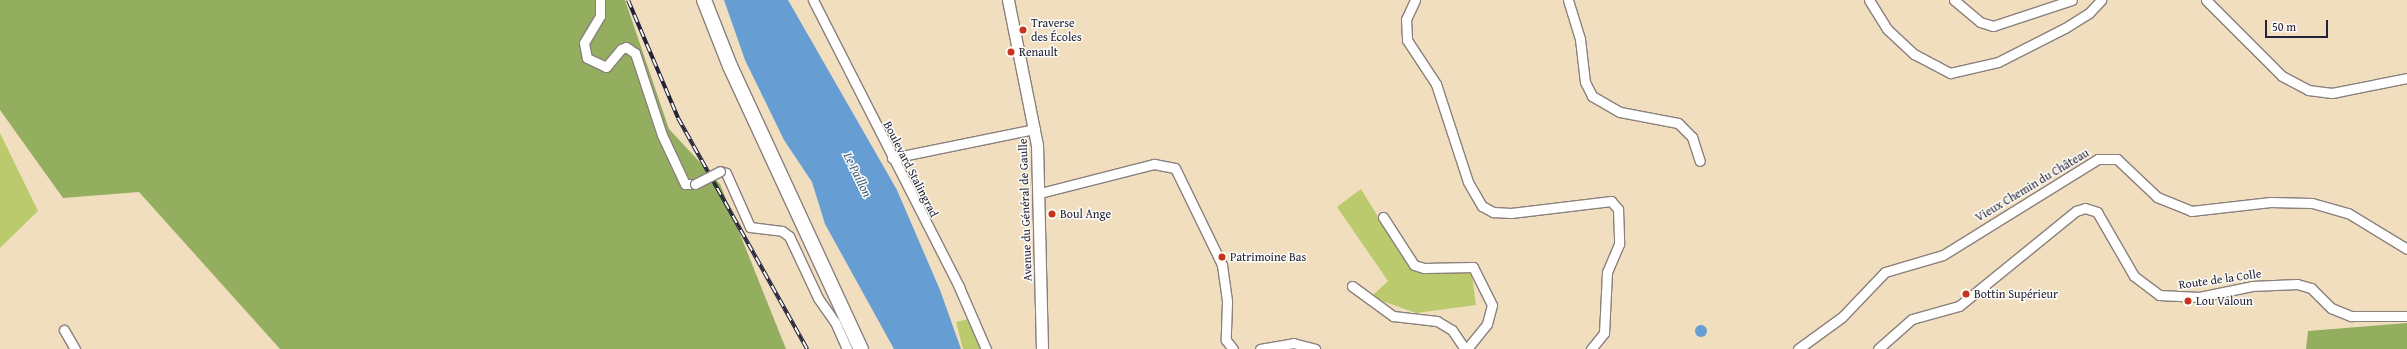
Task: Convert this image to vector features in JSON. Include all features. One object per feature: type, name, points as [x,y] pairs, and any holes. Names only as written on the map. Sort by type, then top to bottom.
[{"type":"main road","points":[[704,0],[730,66],[861,349]]},
{"type":"main road","points":[[711,0],[736,65],[867,349]]},
{"type":"street","points":[[600,0],[600,16],[584,43],[587,58],[606,67],[620,49],[626,47],[635,53],[662,136],[685,184],[695,184],[720,171],[726,173],[750,227],[782,231],[789,236],[818,298],[836,322],[847,349]]},
{"type":"street","name":"Boulevard Stalingrad","points":[[813,0],[892,158],[959,287],[986,349]]},
{"type":"street","name":"Avenue du Général de Gaulle","points":[[1008,0],[1035,129],[1040,193],[1042,349]]},
{"type":"street","points":[[1415,0],[1406,19],[1407,40],[1436,84],[1468,182],[1482,206],[1493,212],[1511,213],[1610,201],[1618,209],[1619,244],[1607,272],[1604,333],[1591,349]]},
{"type":"street","points":[[1568,0],[1580,39],[1585,82],[1592,96],[1620,112],[1678,123],[1692,136],[1700,161]]},
{"type":"street","points":[[1869,0],[1887,29],[1914,54],[1950,73],[1998,62],[2065,28],[2089,13],[2101,0]]},
{"type":"street","points":[[1954,0],[1980,22],[1993,26],[2072,0]]},
{"type":"street","points":[[2206,0],[2282,76],[2308,90],[2332,93],[2407,78]]},
{"type":"street","points":[[892,158],[1035,129]]},
{"type":"street","name":"Vieux Chemin du Château","points":[[1798,349],[1842,317],[1885,272],[1943,255],[2098,159],[2117,160],[2157,197],[2191,212],[2270,202],[2312,203],[2348,213],[2407,249]]},
{"type":"street","points":[[1040,193],[1154,164],[1176,168],[1222,265],[1227,302],[1226,340],[1233,349]]},
{"type":"street","name":"Route de la Colle","points":[[1878,349],[1912,319],[1959,306],[2076,211],[2084,208],[2097,212],[2134,276],[2159,296],[2199,297],[2252,286],[2296,284],[2311,288],[2331,308],[2351,316],[2407,316]]},
{"type":"street","points":[[1352,286],[1393,316],[1436,321],[1452,330],[1466,349],[1487,324],[1492,305],[1473,267],[1424,268],[1414,265],[1383,217]]},
{"type":"street","points":[[64,330],[75,349]]},
{"type":"street","points":[[1260,349],[1293,343],[1315,349]]},
{"type":"green space","points":[[0,0],[625,0],[669,129],[720,184],[786,349],[280,349],[139,192],[63,198],[0,110]]},
{"type":"green space","points":[[0,133],[38,211],[0,248]]},
{"type":"green space","points":[[1361,189],[1402,256],[1416,272],[1471,268],[1476,305],[1416,313],[1371,297],[1388,281],[1337,207]]},
{"type":"green space","points":[[969,319],[982,349],[963,349],[956,322]]},
{"type":"green space","points":[[2407,323],[2407,349],[2306,349],[2308,331]]},
{"type":"water","name":"Le Paillon","points":[[724,0],[788,0],[897,190],[940,290],[961,349],[894,349],[825,224],[812,182],[784,140],[745,60]]},
{"type":"water","points":[[1701,325],[1705,327],[1707,331],[1705,335],[1701,337],[1697,335],[1695,331],[1697,327]]},
{"type":"railway","points":[[628,0],[678,118],[807,349]]},
{"type":"place","name":"Traverse des Écoles","points":[[1023,30]]},
{"type":"place","name":"Renault","points":[[1011,52]]},
{"type":"place","name":"Boul Ange","points":[[1052,214]]},
{"type":"place","name":"Patrimoine Bas","points":[[1222,257]]},
{"type":"place","name":"Bottin Supérieur","points":[[1966,294]]},
{"type":"place","name":"Lou Valoun","points":[[2188,301]]}]
